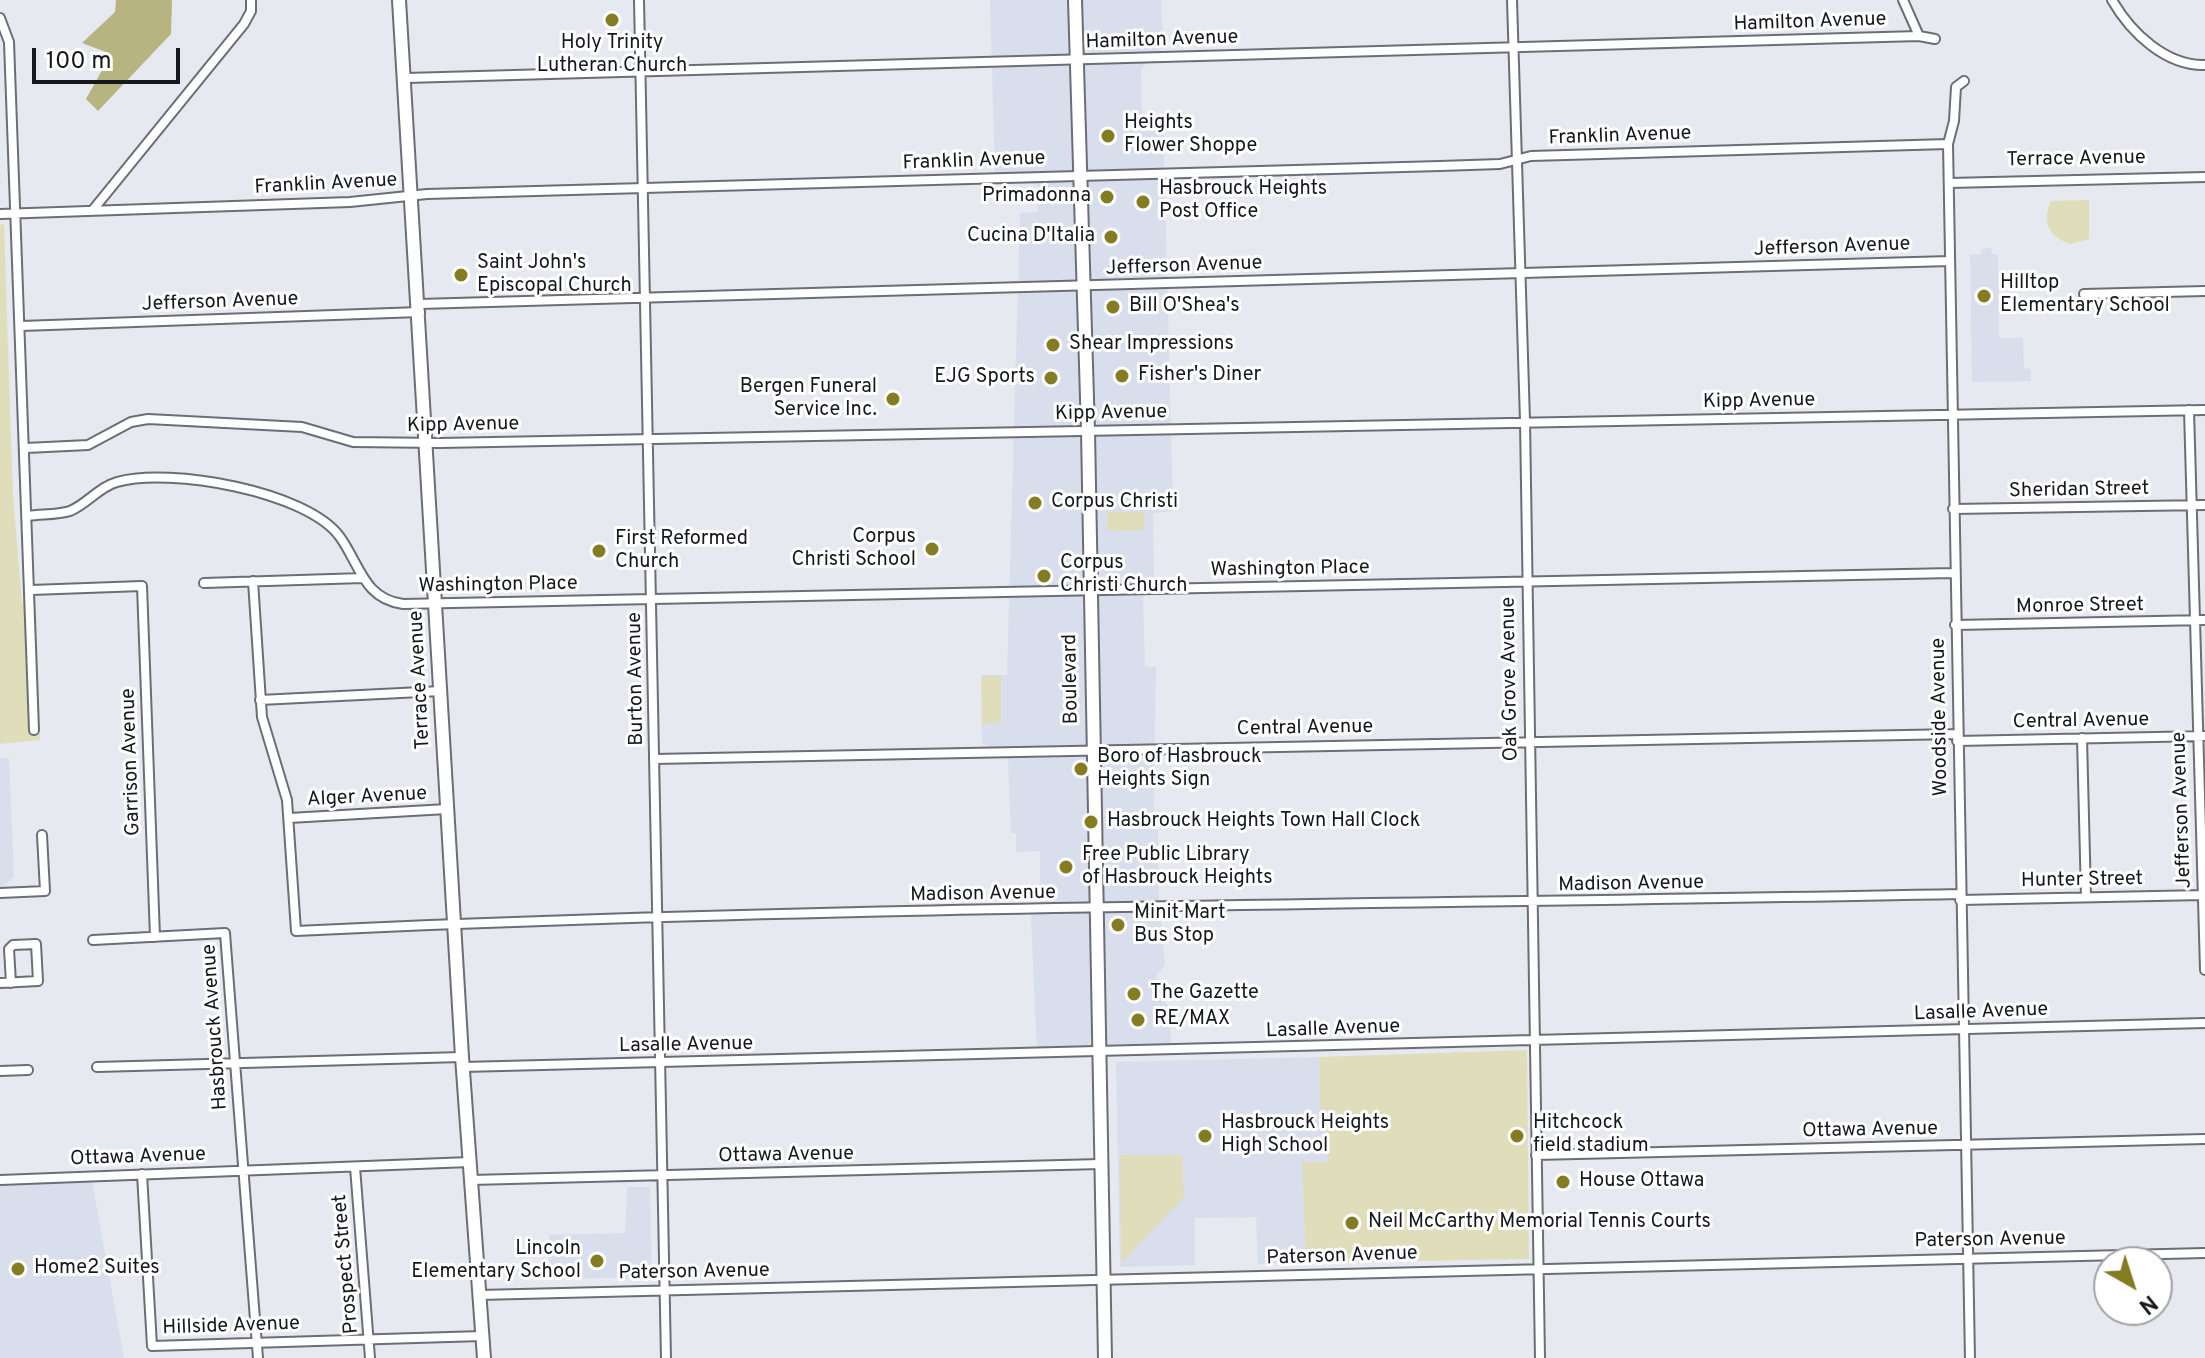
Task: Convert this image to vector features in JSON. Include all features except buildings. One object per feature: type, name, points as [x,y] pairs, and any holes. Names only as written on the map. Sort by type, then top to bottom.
[{"type":"street","points":[[92,211],[244,24],[251,11],[251,0]]},
{"type":"street","name":"Terrace Avenue","points":[[399,0],[462,1062],[484,1358]]},
{"type":"street","name":"Burton Avenue","points":[[639,0],[648,298],[646,438],[652,598],[666,1358]]},
{"type":"street","name":"Boulevard","points":[[1075,0],[1088,431],[1105,1358]]},
{"type":"street","name":"Oak Grove Avenue","points":[[1512,0],[1525,421],[1525,581],[1540,1358]]},
{"type":"street","points":[[1903,0],[1919,36],[1935,39]]},
{"type":"street","points":[[2112,0],[2130,23],[2167,58],[2182,65],[2205,65]]},
{"type":"street","points":[[0,18],[9,42],[34,730]]},
{"type":"street","name":"Hamilton Avenue","points":[[406,78],[1919,36]]},
{"type":"street","name":"Woodside Avenue","points":[[1964,81],[1956,87],[1948,144],[1970,1358]]},
{"type":"street","name":"Franklin Avenue","points":[[0,214],[412,196],[1516,161],[1544,155],[1948,144]]},
{"type":"street","name":"Terrace Avenue","points":[[1949,183],[2205,177]]},
{"type":"street","name":"Jefferson Avenue","points":[[21,326],[648,298],[1950,261]]},
{"type":"street","points":[[2084,294],[2205,291]]},
{"type":"street","name":"Jefferson Avenue","points":[[2189,410],[2205,970]]},
{"type":"street","name":"Kipp Avenue","points":[[26,448],[88,445],[131,422],[148,419],[302,427],[353,442],[427,443],[2205,410]]},
{"type":"street","points":[[28,516],[72,510],[109,485],[127,480],[174,480],[258,491],[290,502],[328,523],[340,536],[363,578],[204,583]]},
{"type":"street","name":"Sheridan Street","points":[[1953,509],[2205,505]]},
{"type":"street","name":"Washington Place","points":[[363,578],[374,592],[393,603],[437,603],[1954,573]]},
{"type":"street","points":[[253,581],[260,700],[289,818]]},
{"type":"street","name":"Garrison Avenue","points":[[31,590],[142,586],[155,937]]},
{"type":"street","name":"Monroe Street","points":[[1955,625],[2205,620]]},
{"type":"street","points":[[260,700],[441,691]]},
{"type":"street","name":"Central Avenue","points":[[654,759],[1528,741],[2200,736]]},
{"type":"street","points":[[2082,738],[2086,897]]},
{"type":"street","name":"Alger Avenue","points":[[289,818],[447,809]]},
{"type":"street","name":"Madison Avenue","points":[[289,818],[296,931],[454,922],[1960,897]]},
{"type":"street","points":[[0,893],[45,891],[42,835]]},
{"type":"street","name":"Hunter Street","points":[[1960,897],[2203,895]]},
{"type":"street","name":"Hasbrouck Avenue","points":[[155,937],[225,933],[258,1358]]},
{"type":"street","points":[[93,940],[155,937]]},
{"type":"street","points":[[0,983],[11,983],[38,981],[36,944],[13,945],[9,949],[11,983]]},
{"type":"street","name":"Lasalle Avenue","points":[[97,1067],[661,1062],[2205,1023]]},
{"type":"street","points":[[0,1071],[28,1070]]},
{"type":"street","name":"Ottawa Avenue","points":[[1536,1155],[2205,1139]]},
{"type":"street","name":"Ottawa Avenue","points":[[0,1180],[470,1162]]},
{"type":"street","name":"Ottawa Avenue","points":[[471,1180],[1101,1164]]},
{"type":"street","name":"Prospect Street","points":[[355,1167],[370,1358]]},
{"type":"street","name":"Hillside Avenue","points":[[142,1174],[152,1346],[482,1336]]},
{"type":"street","name":"Paterson Avenue","points":[[479,1295],[2205,1253]]},
{"type":"shaded area","points":[[116,0],[172,0],[171,34],[98,111],[86,99],[111,54],[82,43],[115,12]]},
{"type":"shaded area","points":[[990,0],[1161,0],[1163,47],[1141,69],[1142,115],[1163,115],[1173,511],[1153,513],[1154,581],[1143,598],[1145,666],[1156,667],[1154,810],[1165,965],[1156,976],[1162,998],[1169,1007],[1172,1051],[1037,1054],[1031,918],[1040,903],[1040,851],[1016,852],[1016,833],[1011,833],[1008,760],[982,743],[981,675],[1007,675],[1020,213],[1038,212],[1037,185],[995,172]]},
{"type":"shaded area","points":[[2089,200],[2089,239],[2071,244],[2057,238],[2047,222],[2051,201]]},
{"type":"shaded area","points":[[4,224],[13,496],[22,602],[36,604],[40,740],[0,744],[0,225]]},
{"type":"shaded area","name":"Hilltop Elementary School","points":[[1991,248],[1992,254],[1998,255],[1999,338],[2023,338],[2024,368],[2031,369],[2031,381],[1972,382],[1970,255],[1981,254],[1981,249]]},
{"type":"shaded area","points":[[1108,512],[1144,512],[1144,530],[1108,531]]},
{"type":"shaded area","points":[[981,676],[1001,676],[1001,723],[982,724]]},
{"type":"shaded area","points":[[0,758],[9,758],[14,877],[0,888]]},
{"type":"shaded area","points":[[1527,1050],[1529,1259],[1306,1263],[1302,1162],[1328,1162],[1327,1111],[1320,1111],[1319,1057]]},
{"type":"shaded area","points":[[1319,1057],[1320,1110],[1327,1111],[1328,1162],[1303,1163],[1306,1263],[1258,1264],[1256,1217],[1195,1218],[1195,1265],[1120,1267],[1116,1062]]},
{"type":"shaded area","points":[[1120,1155],[1182,1155],[1184,1197],[1121,1263]]},
{"type":"shaded area","points":[[91,1176],[124,1358],[0,1358],[0,1180]]},
{"type":"shaded area","points":[[627,1187],[650,1187],[652,1277],[550,1279],[549,1235],[625,1233]]},
{"type":"place","name":"Holy Trinity Lutheran Church","points":[[612,20]]},
{"type":"place","name":"Heights Flower Shoppe","points":[[1108,136]]},
{"type":"place","name":"Primadonna","points":[[1107,197]]},
{"type":"place","name":"Hasbrouck Heights Post Office","points":[[1143,202]]},
{"type":"place","name":"Cucina D'Italia","points":[[1111,237]]},
{"type":"place","name":"Saint John's Episcopal Church","points":[[461,275]]},
{"type":"place","name":"Hilltop Elementary School","points":[[1984,296]]},
{"type":"place","name":"Bill O'Shea's","points":[[1113,307]]},
{"type":"place","name":"Shear Impressions","points":[[1053,345]]},
{"type":"place","name":"Fisher's Diner","points":[[1122,376]]},
{"type":"place","name":"EJG Sports","points":[[1051,378]]},
{"type":"place","name":"Bergen Funeral Service Inc.","points":[[893,399]]},
{"type":"place","name":"Corpus Christi","points":[[1035,503]]},
{"type":"place","name":"Corpus Christi School","points":[[932,549]]},
{"type":"place","name":"First Reformed Church","points":[[599,551]]},
{"type":"place","name":"Corpus Christi Church","points":[[1044,576]]},
{"type":"place","name":"Boro of Hasbrouck Heights Sign","points":[[1081,769]]},
{"type":"place","name":"Hasbrouck Heights Town Hall Clock","points":[[1091,822]]},
{"type":"place","name":"Free Public Library of Hasbrouck Heights","points":[[1066,867]]},
{"type":"place","name":"Minit Mart Bus Stop","points":[[1118,925]]},
{"type":"place","name":"The Gazette","points":[[1134,994]]},
{"type":"place","name":"RE/MAX","points":[[1138,1020]]},
{"type":"place","name":"Hasbrouck Heights High School","points":[[1205,1136]]},
{"type":"place","name":"Hitchcock field stadium","points":[[1517,1136]]},
{"type":"place","name":"House Ottawa","points":[[1563,1182]]},
{"type":"place","name":"Neil McCarthy Memorial Tennis Courts","points":[[1352,1223]]},
{"type":"place","name":"Lincoln Elementary School","points":[[597,1261]]},
{"type":"place","name":"Home2 Suites","points":[[18,1269]]}]
